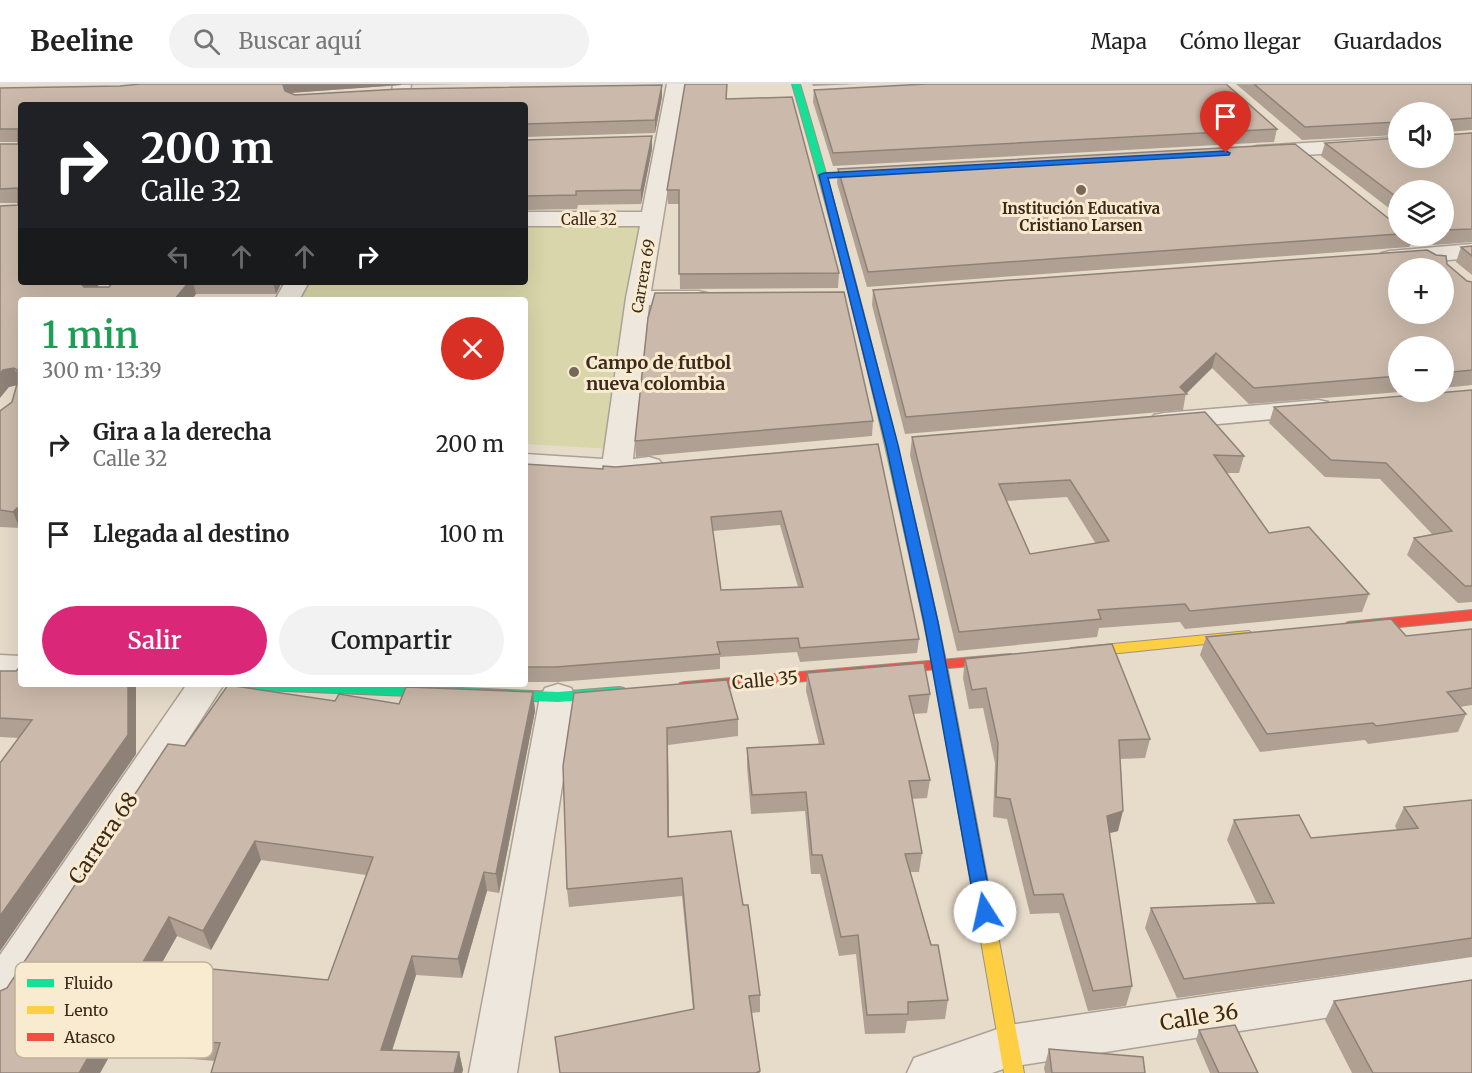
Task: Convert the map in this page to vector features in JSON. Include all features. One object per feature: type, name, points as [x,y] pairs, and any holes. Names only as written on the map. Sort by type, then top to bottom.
[{"type":"street","points":[[652,89],[676,86]]},
{"type":"street","name":"Carrera 69","points":[[617,469],[638,298],[653,219],[653,142],[676,86]]},
{"type":"street","points":[[821,94],[797,90],[824,175],[892,445],[940,666],[1011,1059]]},
{"type":"street","points":[[378,94],[424,93]]},
{"type":"street","points":[[1272,128],[1325,171]]},
{"type":"street","points":[[1238,153],[1388,144]]},
{"type":"street","points":[[824,175],[847,174]]},
{"type":"street","name":"Calle 32","points":[[528,219],[653,219]]},
{"type":"street","points":[[1419,246],[1455,275]]},
{"type":"street","points":[[1371,259],[1472,251]]},
{"type":"street","points":[[638,298],[722,297]]},
{"type":"street","points":[[1140,423],[1342,406]]},
{"type":"street","points":[[528,463],[617,469],[674,464]]},
{"type":"street","points":[[1330,628],[1472,615]]},
{"type":"street","points":[[1059,655],[1259,635]]},
{"type":"street","name":"Calle 35","points":[[666,689],[1023,658]]},
{"type":"street","points":[[0,667],[18,668]]},
{"type":"street","name":"Carrera 68","points":[[20,962],[204,687]]},
{"type":"street","points":[[305,687],[558,698],[630,692]]},
{"type":"street","points":[[494,1073],[558,698]]},
{"type":"street","name":"Carrera 68","points":[[0,992],[15,970]]},
{"type":"street","name":"Calle 36","points":[[931,1073],[1472,976]]},
{"type":"shaded area","name":"Campo de futbol nueva colombia","points":[[528,224],[642,226],[612,449],[528,444],[528,297],[302,297],[308,285],[528,285]]},
{"type":"building","points":[[284,84],[285,91],[295,95],[399,89],[662,85],[655,120],[528,124],[528,102],[18,102],[18,129],[0,129],[0,88]]},
{"type":"building","points":[[685,84],[727,84],[726,99],[792,97],[839,273],[679,274],[679,190],[667,190]]},
{"type":"building","points":[[926,84],[1226,84],[1277,129],[833,153],[814,90]]},
{"type":"building","points":[[1254,84],[1472,84],[1472,118],[1454,119],[1454,102],[1388,102],[1388,123],[1305,127]]},
{"type":"building","points":[[1472,133],[1472,229],[1454,230],[1454,180],[1388,180],[1388,190],[1325,143],[1388,139],[1388,168],[1454,168],[1454,134]]},
{"type":"building","points":[[652,136],[641,190],[576,191],[576,195],[528,196],[528,140]]},
{"type":"building","points":[[0,144],[18,144],[18,188],[0,189]]},
{"type":"building","points":[[1295,144],[1388,218],[1388,235],[868,272],[838,169]]},
{"type":"building","points":[[18,205],[18,285],[109,287],[111,285],[186,285],[176,297],[18,297],[18,508],[13,512],[0,510],[0,411],[12,402],[17,384],[17,370],[14,368],[3,370],[0,374],[0,206]]},
{"type":"building","points":[[1472,246],[1472,256],[1461,247]]},
{"type":"building","points":[[1427,250],[1446,258],[1388,258],[1388,324],[1454,324],[1454,270],[1467,281],[1472,282],[1472,370],[1454,372],[1454,336],[1388,336],[1388,377],[1254,388],[1216,353],[1180,387],[1187,394],[906,417],[873,290]]},
{"type":"building","points":[[844,292],[873,421],[635,441],[648,318],[655,293]]},
{"type":"building","points":[[1472,390],[1472,586],[1465,586],[1414,538],[1452,531],[1386,463],[1331,460],[1274,407],[1388,397],[1388,402],[1454,402],[1454,392]]},
{"type":"building","points":[[1205,412],[1244,456],[1214,455],[1269,533],[1309,527],[1369,594],[1190,611],[1185,604],[1098,610],[1101,619],[959,632],[912,437]],"holes":[[[1070,480],[1109,541],[1030,554],[999,484]]]},
{"type":"building","points":[[878,444],[919,639],[800,648],[798,638],[717,642],[720,654],[556,667],[528,667],[528,464],[603,469],[603,466],[616,467]],"holes":[[[781,511],[803,587],[721,590],[711,517]]]},
{"type":"building","points":[[1391,619],[1406,636],[1472,629],[1472,688],[1447,692],[1466,714],[1376,726],[1373,723],[1267,734],[1206,637]]},
{"type":"building","points":[[1112,644],[1150,739],[1119,740],[1123,811],[1107,816],[1132,986],[1093,991],[1063,894],[1034,895],[1010,799],[996,797],[998,743],[986,688],[972,690],[965,659]]},
{"type":"building","points":[[924,663],[930,694],[909,696],[930,780],[909,781],[922,853],[905,854],[931,945],[938,945],[948,1000],[908,1002],[908,1014],[867,1015],[858,935],[841,937],[822,855],[812,855],[806,792],[752,795],[747,748],[824,744],[807,673]]},
{"type":"building","points":[[18,669],[18,687],[128,687],[128,735],[0,916],[0,763],[32,720],[0,718],[0,671]]},
{"type":"building","points":[[727,680],[738,719],[667,728],[668,837],[731,831],[743,905],[748,905],[760,995],[749,996],[760,1071],[756,1073],[560,1073],[555,1037],[694,1009],[682,878],[567,889],[563,766],[574,693]]},
{"type":"building","points":[[227,687],[241,687],[335,701],[339,694],[399,704],[406,687],[533,692],[496,874],[484,872],[458,959],[412,956],[381,1050],[459,1052],[454,1073],[211,1073],[220,1043],[213,1042],[213,969],[328,980],[373,857],[255,841],[203,931],[169,917],[143,962],[24,962],[168,744],[185,746]]},
{"type":"building","points":[[1472,800],[1472,938],[1184,979],[1151,908],[1274,903],[1234,820],[1299,815],[1311,838],[1418,828],[1404,807]]},
{"type":"building","points":[[15,976],[15,1058],[88,1058],[79,1073],[0,1073],[0,991],[7,988]]},
{"type":"building","points":[[1472,980],[1472,1073],[1373,1073],[1334,1001]]},
{"type":"building","points":[[1235,1025],[1258,1073],[1219,1073],[1199,1030]]},
{"type":"building","points":[[1049,1049],[1143,1057],[1145,1073],[1052,1073]]},
{"type":"traffic: fast","points":[[796,84],[815,146],[865,334],[923,586]]},
{"type":"traffic: fast","points":[[310,687],[558,697],[619,692]]},
{"type":"traffic: slow","points":[[923,586],[940,666],[1014,1073]]},
{"type":"traffic: slow","points":[[1071,653],[1249,636]]},
{"type":"traffic: jam","points":[[1348,627],[1472,615]]},
{"type":"traffic: jam","points":[[685,687],[1010,659]]},
{"type":"place","name":"Institución Educativa Cristiano Larsen","points":[[1081,190]]},
{"type":"place","name":"Campo de futbol nueva colombia","points":[[574,372]]},
{"type":"route","points":[[985,912],[931,622],[892,445],[824,175],[1226,153]]}]
